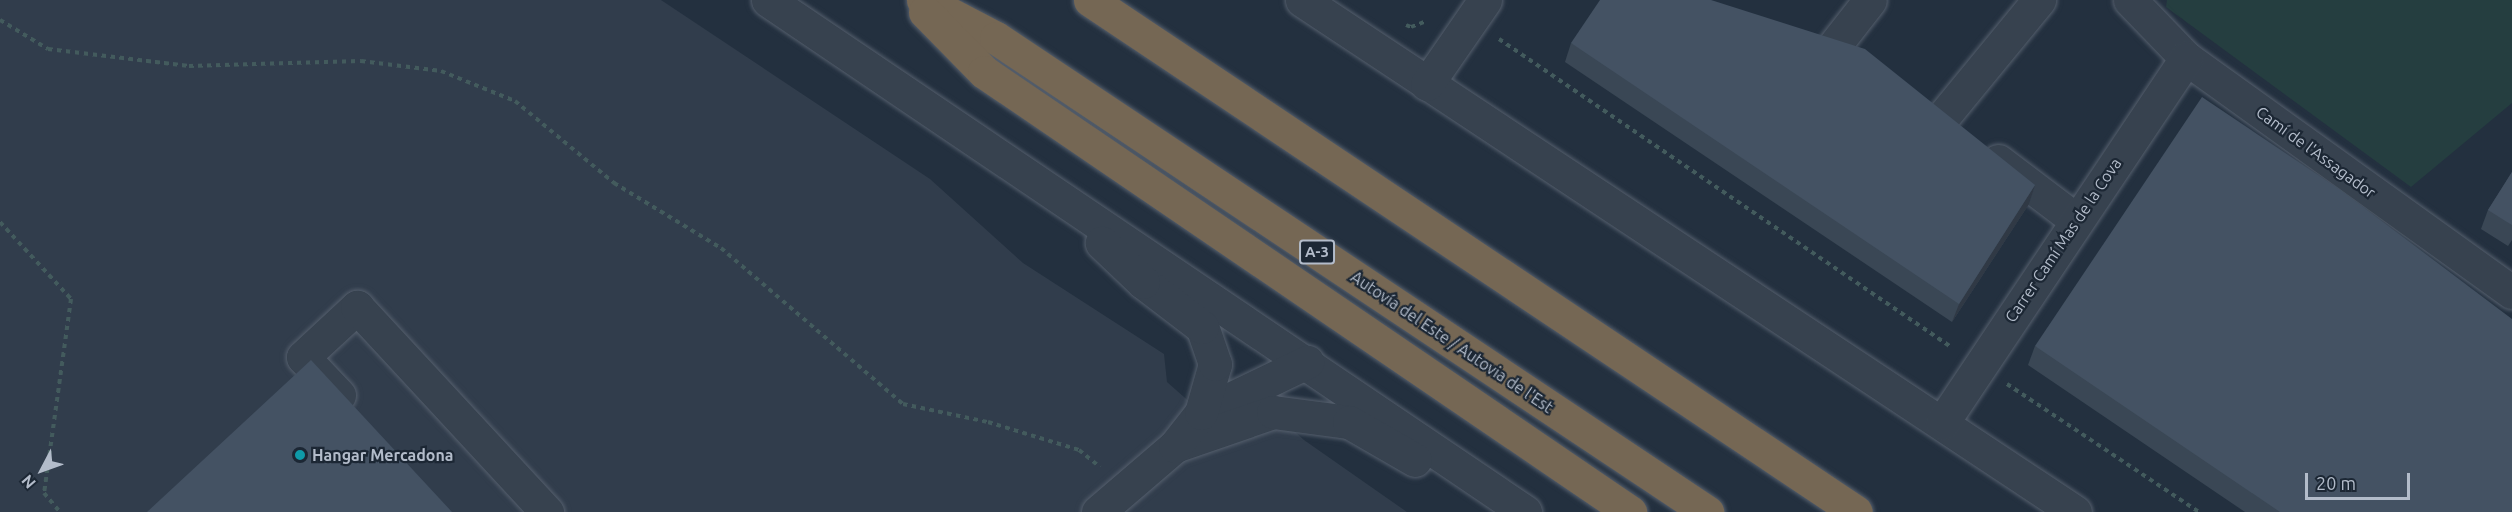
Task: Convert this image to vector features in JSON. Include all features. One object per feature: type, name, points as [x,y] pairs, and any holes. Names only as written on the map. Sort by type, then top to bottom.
[{"type":"highway","points":[[913,0],[984,72],[1630,512]]},
{"type":"highway","name":"Autovía del Este / Autovia de l'Est","points":[[922,0],[1005,45],[1707,512]]},
{"type":"highway","points":[[1090,0],[1856,512]]},
{"type":"street","points":[[768,0],[1307,362],[1525,512]]},
{"type":"street","points":[[1302,0],[2076,512]]},
{"type":"street","points":[[1802,36],[1848,53],[1870,0]]},
{"type":"street","points":[[1942,118],[2039,0]]},
{"type":"street","name":"Camí de l'Assagador","points":[[2130,0],[2186,58],[2512,292]]},
{"type":"street","points":[[1427,84],[1477,9]]},
{"type":"street","name":"Carrer Camí Mas de la Cova","points":[[1942,423],[2186,58]]},
{"type":"street","points":[[1915,98],[2076,220]]},
{"type":"street","points":[[1033,177],[1143,282],[1202,327],[1215,364],[1201,412],[1175,446],[1098,512]]},
{"type":"street","points":[[360,417],[303,357],[357,306],[547,512]]},
{"type":"street","points":[[1201,412],[1307,362]]},
{"type":"street","points":[[1175,446],[1273,412],[1348,422],[1509,512]]},
{"type":"path","points":[[1401,24],[1411,27],[1455,10],[1477,9],[1979,366],[2199,512]]},
{"type":"path","points":[[0,20],[48,50],[189,66],[361,61],[441,71],[515,101],[614,183],[722,248],[903,404],[988,422],[1079,450],[1126,488]]},
{"type":"path","points":[[0,222],[71,299],[44,493],[60,512]]},
{"type":"shaded area","points":[[0,0],[661,0],[930,179],[1023,263],[1164,354],[1167,382],[1201,412],[1273,412],[1304,440],[1407,512],[0,512]]},
{"type":"green space","points":[[2167,0],[2512,0],[2512,103],[2411,187],[2166,7]]},
{"type":"building","points":[[1600,0],[1711,0],[1865,49],[2035,185],[1959,304],[1571,43]]},
{"type":"building","points":[[2202,97],[2342,191],[2512,319],[2512,512],[2280,512],[2035,346]]},
{"type":"building","points":[[2512,172],[2512,225],[2488,210]]},
{"type":"building","name":"Hangar Mercadona","points":[[311,360],[452,512],[147,512]]},
{"type":"place","name":"Hangar Mercadona","points":[[300,455]]}]
